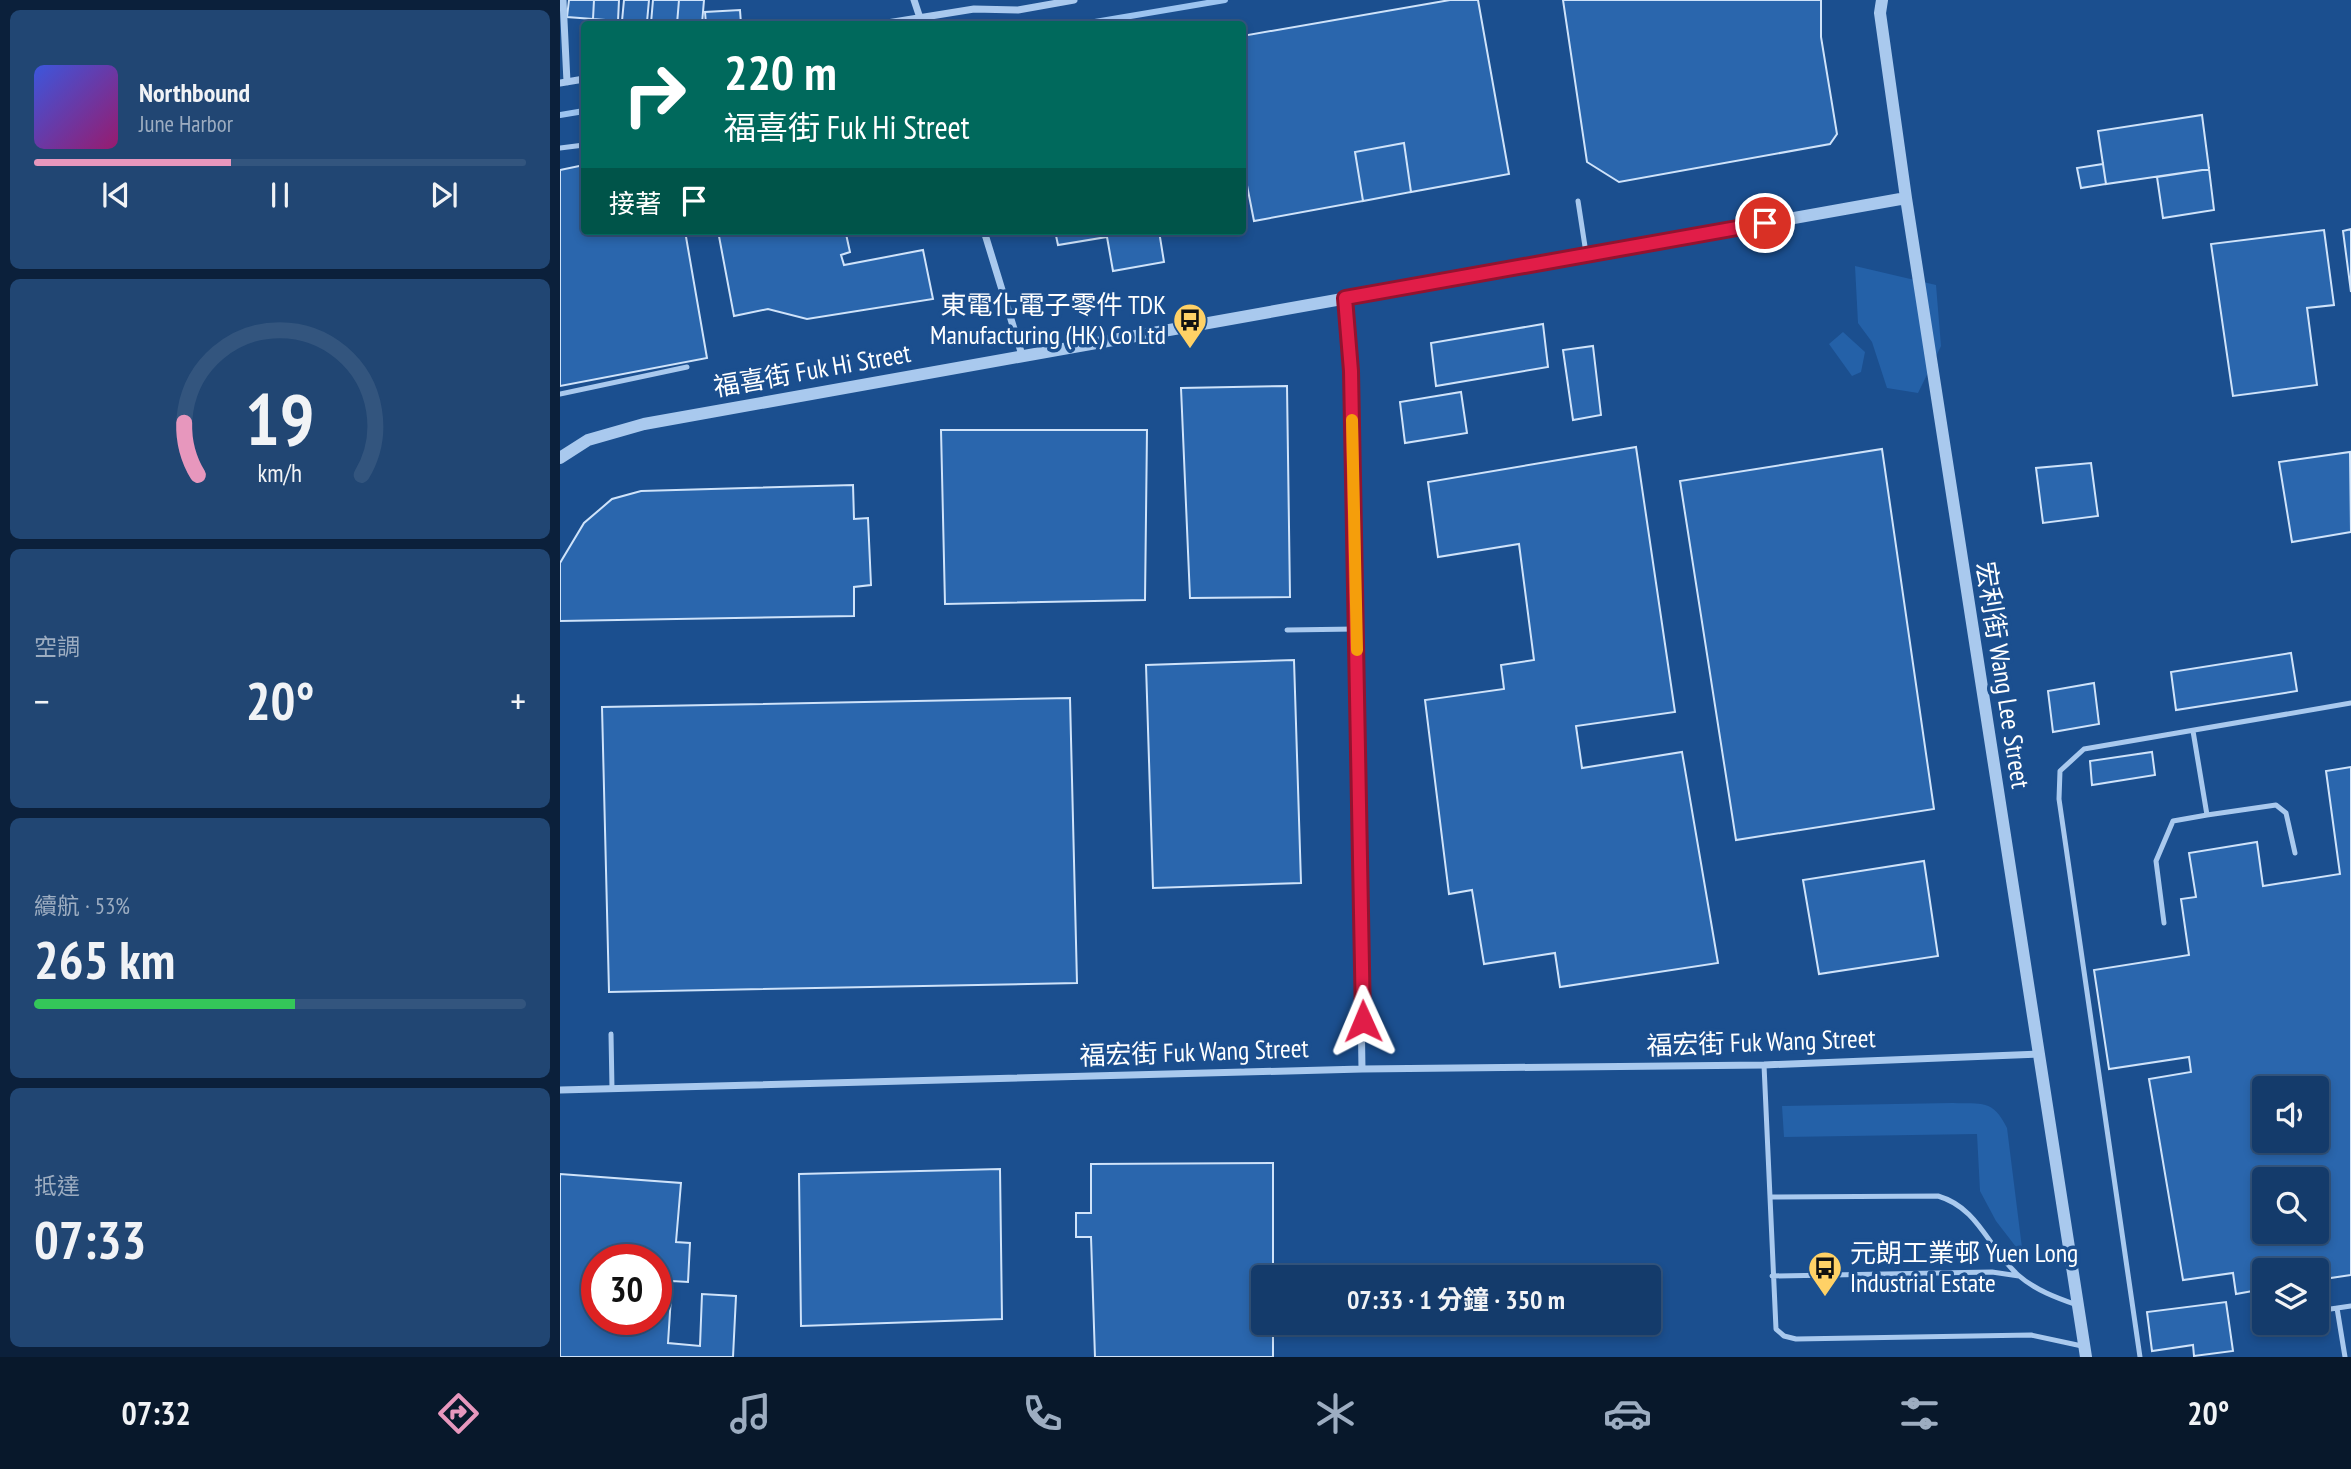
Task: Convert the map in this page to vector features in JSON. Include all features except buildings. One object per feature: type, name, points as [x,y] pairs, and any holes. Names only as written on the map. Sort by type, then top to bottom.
[{"type":"street","points":[[563,0],[563,83],[581,80]]},
{"type":"street","points":[[914,0],[921,21],[974,9],[1018,10],[1074,0]]},
{"type":"street","name":"宏利街 Wang Lee Street","points":[[1882,0],[1880,13],[1906,198],[2085,1352]]},
{"type":"street","name":"福喜街 Fuk Hi Street","points":[[560,458],[587,440],[644,424],[1906,198]]},
{"type":"street","points":[[985,235],[1022,355]]},
{"type":"street","points":[[1345,298],[1351,371],[1362,1069]]},
{"type":"street","name":"福宏街 Fuk Wang Street","points":[[560,1090],[1362,1069],[1764,1065],[2039,1054]]},
{"type":"lane","points":[[560,148],[581,145]]},
{"type":"lane","points":[[1578,201],[1587,256]]},
{"type":"lane","points":[[560,394],[687,367]]},
{"type":"lane","points":[[1287,630],[1356,629]]},
{"type":"lane","points":[[2140,1357],[2059,799],[2060,771],[2084,749],[2351,703]]},
{"type":"lane","points":[[2193,731],[2207,815]]},
{"type":"lane","points":[[2164,923],[2156,861],[2173,821],[2276,805],[2286,813],[2295,853]]},
{"type":"lane","points":[[611,1034],[612,1089]]},
{"type":"lane","points":[[1764,1065],[1776,1329],[1796,1339],[2031,1335],[2085,1352]]},
{"type":"lane","points":[[1770,1196],[1938,1196],[1955,1201],[1969,1212],[1997,1252],[2019,1276],[2051,1296],[2077,1305]]},
{"type":"lane","points":[[1772,1276],[1992,1272],[2019,1276]]},
{"type":"lane","points":[[2329,1309],[2351,1306]]},
{"type":"lane","points":[[2337,1308],[2345,1357]]},
{"type":"shaded area","points":[[1855,266],[1936,285],[1941,346],[1918,393],[1887,388],[1872,342],[1858,323]]},
{"type":"shaded area","points":[[1843,332],[1865,352],[1861,372],[1852,376],[1829,344]]},
{"type":"shaded area","points":[[1953,1103],[1985,1105],[1997,1112],[2007,1128],[2023,1256],[1996,1221],[1980,1191],[1977,1134],[1784,1137],[1782,1106]]},
{"type":"waterway","points":[[1101,21],[1225,0]]},
{"type":"waterway","points":[[560,115],[581,112]]},
{"type":"slow traffic","points":[[1352,420],[1357,650]]},
{"type":"place","name":"東電化電子零件 TDK Manufacturing (HK) Co Ltd","points":[[1190,350]]},
{"type":"place","name":"元朗工業邨 Yuen Long Industrial Estate","points":[[1825,1298]]},
{"type":"route","points":[[1363,1021],[1351,371],[1345,298],[1765,223]]}]
